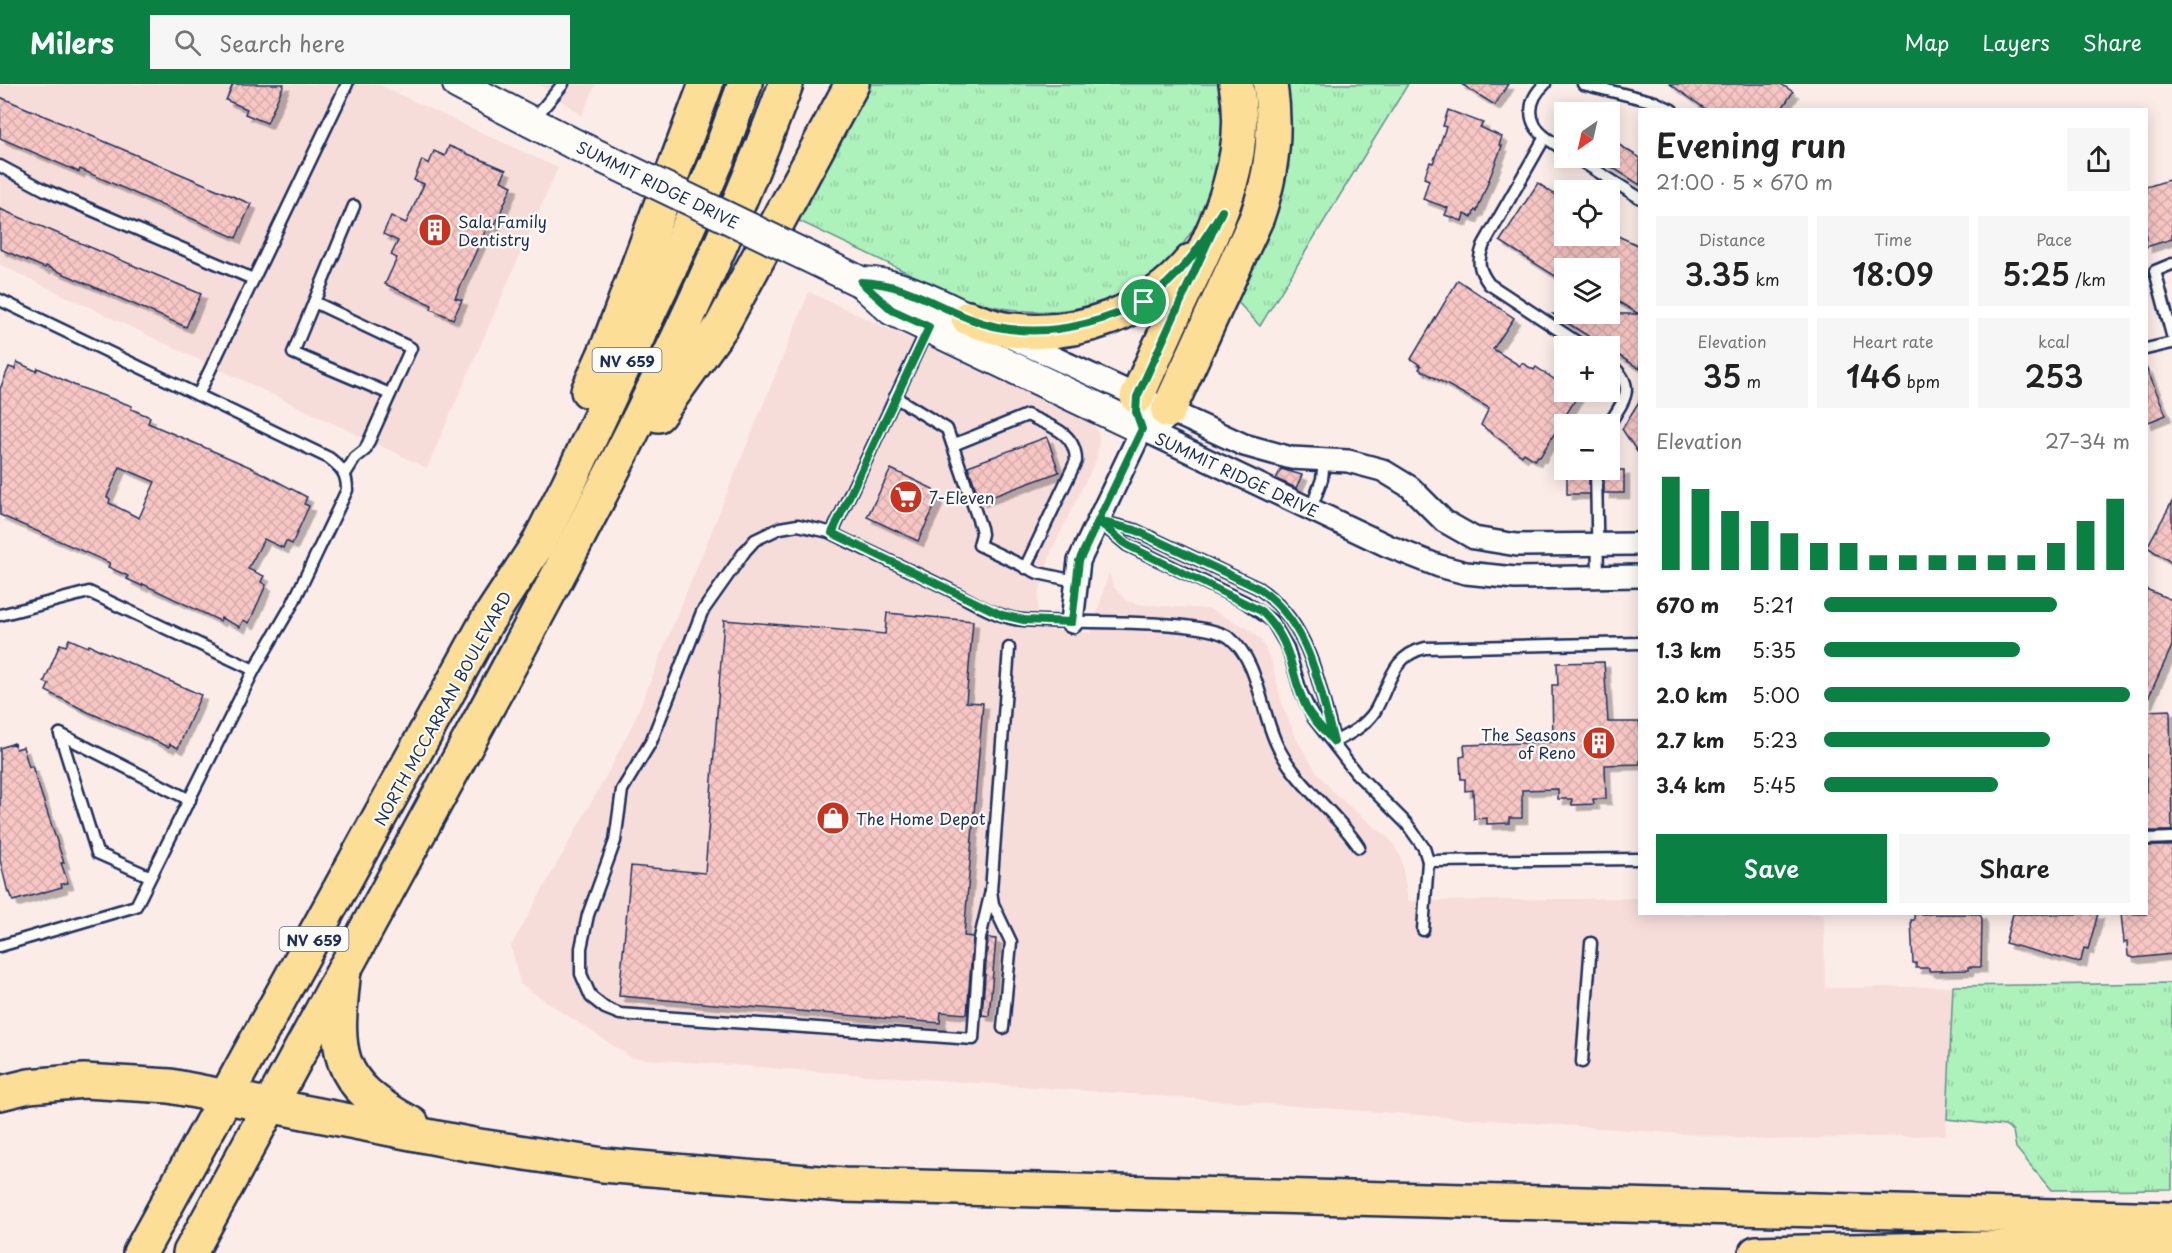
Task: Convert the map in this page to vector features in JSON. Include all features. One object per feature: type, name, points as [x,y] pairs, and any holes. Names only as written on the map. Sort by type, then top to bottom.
[{"type":"main road","points":[[486,623],[609,344],[706,84]]},
{"type":"main road","name":"NORTH MCCARRAN BOULEVARD","points":[[140,1253],[228,1097],[486,623],[538,544],[672,264],[717,160],[745,84]]},
{"type":"main road","name":"NV 659","points":[[190,1253],[600,494],[647,402],[728,227],[786,84]]},
{"type":"main road","points":[[600,494],[721,327],[852,84]]},
{"type":"main road","points":[[1137,397],[1222,211],[1233,181],[1239,120],[1236,84]]},
{"type":"main road","points":[[1155,420],[1257,217],[1266,191],[1273,135],[1270,84]]},
{"type":"main road","points":[[968,318],[1011,330],[1034,331],[1093,323],[1120,313],[1144,302],[1180,274],[1195,256],[1222,211]]},
{"type":"main road","points":[[344,969],[340,1031],[345,1064],[353,1082],[368,1098],[413,1124],[473,1145]]},
{"type":"main road","points":[[0,1093],[29,1086],[84,1081],[170,1086],[473,1145],[603,1165],[844,1185],[2172,1219]]},
{"type":"main road","points":[[1756,1253],[2172,1244]]},
{"type":"street","name":"SUMMIT RIDGE DRIVE","points":[[458,84],[531,123],[861,282],[892,310],[1155,420],[1311,508],[1413,556],[1466,573],[1515,578],[1638,576]]},
{"type":"street","name":"SUMMIT RIDGE DRIVE","points":[[861,282],[886,283],[904,288],[1137,397],[1155,420],[1225,438],[1266,453],[1291,459],[1348,461],[1382,470],[1410,487],[1444,521],[1474,538],[1517,545],[1638,544]]},
{"type":"street","points":[[1072,622],[1079,561],[1098,521],[1155,420],[1136,412],[1137,397]]},
{"type":"lane","points":[[198,395],[347,84]]},
{"type":"lane","points":[[531,123],[562,84]]},
{"type":"lane","points":[[1545,84],[1532,100],[1530,113],[1538,132],[1554,143]]},
{"type":"lane","points":[[1583,84],[1655,102],[1668,108]]},
{"type":"lane","points":[[1545,137],[1484,244],[1478,260],[1479,271],[1489,284],[1567,336]]},
{"type":"lane","points":[[0,166],[45,190],[253,279]]},
{"type":"lane","points":[[1592,168],[1638,197]]},
{"type":"lane","points":[[354,206],[293,353],[390,394]]},
{"type":"lane","points":[[2172,264],[2155,271],[2172,335]]},
{"type":"lane","points":[[0,300],[329,458],[342,468],[347,490],[293,603],[254,670],[136,906],[0,946]]},
{"type":"lane","points":[[314,302],[411,348],[365,450],[355,458],[345,474]]},
{"type":"lane","points":[[832,533],[929,327]]},
{"type":"lane","points":[[2148,349],[2172,343]]},
{"type":"lane","points":[[1615,414],[1626,396],[1626,385],[1620,372]]},
{"type":"lane","points":[[895,397],[940,422],[947,429],[981,528],[982,534],[978,545],[1025,568],[1075,581]]},
{"type":"lane","points":[[953,446],[1027,416],[1061,431],[1071,440],[1076,449],[1076,461],[1025,568]]},
{"type":"lane","points":[[1311,508],[1322,479],[1324,461]]},
{"type":"lane","points":[[1596,480],[1598,577]]},
{"type":"lane","points":[[1098,521],[1135,530],[1258,588],[1272,598],[1298,628],[1306,644],[1334,742]]},
{"type":"lane","points":[[1098,521],[1127,545],[1261,611],[1272,621],[1288,648],[1307,708],[1356,773],[1418,836],[1428,861],[1423,930]]},
{"type":"lane","points":[[1009,648],[991,891],[980,938],[973,1039],[621,1014],[605,1008],[591,996],[581,974],[581,948],[588,915],[615,841],[622,790],[651,742],[710,598],[745,551],[767,533],[798,525],[832,533],[1002,615],[1024,620],[1185,626],[1218,632],[1228,637],[1241,648],[1249,661],[1262,710],[1279,749],[1310,791],[1349,831],[1359,847]]},
{"type":"lane","points":[[0,615],[89,591],[254,670]]},
{"type":"lane","points":[[1334,742],[1367,720],[1396,665],[1413,651],[1425,648],[1638,643]]},
{"type":"lane","points":[[149,876],[97,853],[60,734],[190,800]]},
{"type":"lane","points":[[2148,839],[2172,838]]},
{"type":"lane","points":[[1428,861],[1638,859]]},
{"type":"lane","points":[[991,891],[993,904],[1011,942],[1003,1028]]},
{"type":"lane","points":[[1582,1062],[1591,943]]},
{"type":"shaded area","points":[[0,84],[377,84],[558,168],[427,468],[0,265]]},
{"type":"shaded area","points":[[539,84],[596,84],[582,116]]},
{"type":"shaded area","points":[[809,292],[1086,420],[1096,427],[1099,437],[1097,458],[1052,550],[1039,593],[1036,628],[1091,633],[1109,572],[1114,587],[1127,601],[1139,604],[1209,609],[1246,627],[1260,639],[1271,659],[1283,707],[1297,740],[1317,772],[1337,796],[1391,840],[1401,857],[1408,901],[1638,898],[1638,915],[1824,915],[1825,988],[1953,986],[1946,1135],[1766,1140],[632,1058],[520,984],[511,946],[634,721]]},
{"type":"green space","points":[[867,84],[1219,84],[1223,109],[1223,134],[1213,183],[1196,224],[1172,257],[1142,282],[1108,300],[1070,309],[1030,311],[989,305],[948,292],[797,220]]},
{"type":"green space","points":[[1283,84],[1408,84],[1260,326],[1235,299]]},
{"type":"green space","points":[[2172,983],[2172,1189],[2051,1190],[2016,1148],[2013,1131],[2005,1126],[1947,1119],[1953,986]]},
{"type":"building","points":[[233,84],[284,84],[267,123],[245,114],[247,109],[226,100]]},
{"type":"building","points":[[1461,84],[1508,84],[1495,105]]},
{"type":"building","points":[[1670,84],[1781,84],[1793,92],[1782,108],[1704,108]]},
{"type":"building","points":[[0,97],[251,204],[236,238],[80,169],[79,172],[0,138]]},
{"type":"building","points":[[1448,110],[1483,123],[1480,127],[1502,137],[1499,145],[1502,146],[1477,211],[1475,210],[1472,217],[1464,214],[1462,221],[1445,215],[1448,208],[1423,199],[1429,180],[1424,178],[1430,162],[1433,163],[1446,127],[1443,126]]},
{"type":"building","name":"Sala Family Dentistry","points":[[449,146],[506,170],[501,181],[512,186],[494,227],[488,225],[455,298],[462,300],[453,319],[431,309],[432,305],[385,284],[397,258],[391,255],[398,241],[383,234],[391,216],[406,223],[424,184],[414,180],[422,160],[429,164],[434,151],[445,156]]},
{"type":"building","points":[[1620,146],[1638,157],[1638,184],[1613,168],[1620,168]]},
{"type":"building","points":[[2172,179],[2172,239],[2148,246],[2148,186]]},
{"type":"building","points":[[1538,183],[1554,194],[1554,246],[1620,246],[1620,237],[1638,245],[1638,313],[1620,303],[1620,258],[1554,258],[1554,275],[1500,241]]},
{"type":"building","points":[[0,209],[201,294],[186,327],[46,266],[45,268],[0,249]]},
{"type":"building","points":[[1458,280],[1514,318],[1493,349],[1520,366],[1522,363],[1534,370],[1536,367],[1554,379],[1554,402],[1574,402],[1567,414],[1554,414],[1554,434],[1540,457],[1538,456],[1535,460],[1524,453],[1522,456],[1481,425],[1489,408],[1419,369],[1421,366],[1411,359]]},
{"type":"building","points":[[1620,314],[1638,314],[1638,368],[1620,356],[1620,336],[1588,336],[1569,324],[1620,324]]},
{"type":"building","points":[[17,362],[36,371],[38,368],[76,386],[132,406],[131,409],[150,417],[148,423],[250,467],[307,497],[304,504],[309,506],[292,544],[286,541],[283,548],[264,539],[248,569],[264,576],[261,582],[266,585],[249,623],[243,620],[240,627],[221,618],[220,621],[143,584],[142,586],[127,579],[128,576],[108,567],[110,563],[0,515],[0,389],[9,367],[15,369]],"holes":[[[120,467],[155,482],[139,518],[109,503],[110,499],[107,497]]]},
{"type":"building","points":[[2148,372],[2166,415],[2148,422]]},
{"type":"building","points":[[1638,403],[1638,453],[1622,429]]},
{"type":"building","points":[[1047,437],[1059,472],[980,501],[968,466]]},
{"type":"building","name":"7-Eleven","points":[[891,469],[933,489],[937,501],[918,541],[867,517]]},
{"type":"building","points":[[1281,469],[1302,475],[1296,488],[1276,479]]},
{"type":"building","points":[[1620,470],[1624,470],[1624,493],[1604,493],[1604,480],[1620,480]]},
{"type":"building","points":[[1567,480],[1589,480],[1589,494],[1567,494]]},
{"type":"building","points":[[2172,502],[2172,563],[2148,548]]},
{"type":"building","points":[[2148,590],[2172,600],[2172,646],[2148,699]]},
{"type":"building","name":"The Home Depot","points":[[887,613],[973,621],[966,702],[983,703],[964,936],[973,937],[967,1014],[941,1012],[940,1023],[619,996],[631,866],[705,873],[724,620],[885,634]]},
{"type":"building","points":[[69,639],[88,647],[89,645],[201,695],[178,748],[170,744],[169,747],[46,691],[49,684],[44,682],[60,644],[66,646]]},
{"type":"building","name":"The Seasons of Reno","points":[[1604,662],[1608,722],[1638,722],[1638,764],[1605,765],[1606,799],[1593,799],[1594,804],[1572,805],[1572,799],[1558,799],[1558,789],[1522,790],[1522,818],[1509,818],[1509,823],[1487,824],[1487,818],[1474,819],[1473,790],[1465,791],[1465,779],[1461,779],[1460,757],[1465,756],[1464,745],[1553,742],[1552,685],[1558,685],[1557,663]]},
{"type":"building","points":[[2170,710],[2172,831],[2148,831],[2148,711]]},
{"type":"building","points":[[14,743],[16,749],[23,747],[29,767],[32,766],[64,863],[61,863],[68,883],[61,884],[62,887],[13,901],[10,892],[8,893],[0,860],[0,748]]},
{"type":"building","points":[[2148,846],[2172,846],[2172,954],[2134,958],[2128,956],[2127,942],[2124,943],[2121,915],[2148,915]]},
{"type":"building","points":[[1914,915],[1980,915],[1981,967],[1968,967],[1968,970],[1929,971],[1929,968],[1916,968],[1916,963],[1913,963],[1911,920],[1914,920]]},
{"type":"building","points":[[2013,915],[2098,915],[2088,949],[2084,948],[2081,961],[2075,962],[2005,943]]},
{"type":"building","points":[[988,938],[996,939],[989,1016],[982,1015]]},
{"type":"place","name":"Sala Family Dentistry","points":[[435,230]]},
{"type":"place","name":"7-Eleven","points":[[906,497]]},
{"type":"place","name":"The Seasons of Reno","points":[[1599,743]]},
{"type":"place","name":"The Home Depot","points":[[833,818]]},
{"type":"route","points":[[1144,302],[1093,323],[1063,329],[1011,330],[968,318],[904,288],[886,283],[861,282],[892,310],[929,327],[832,533],[1012,619],[1072,622],[1079,561],[1098,521],[1127,545],[1245,602],[1261,611],[1272,621],[1288,648],[1307,708],[1334,742],[1306,644],[1298,628],[1272,598],[1258,588],[1135,530],[1119,524],[1098,521],[1142,429],[1136,412],[1137,397],[1222,211],[1195,256],[1180,274],[1144,302]]}]
